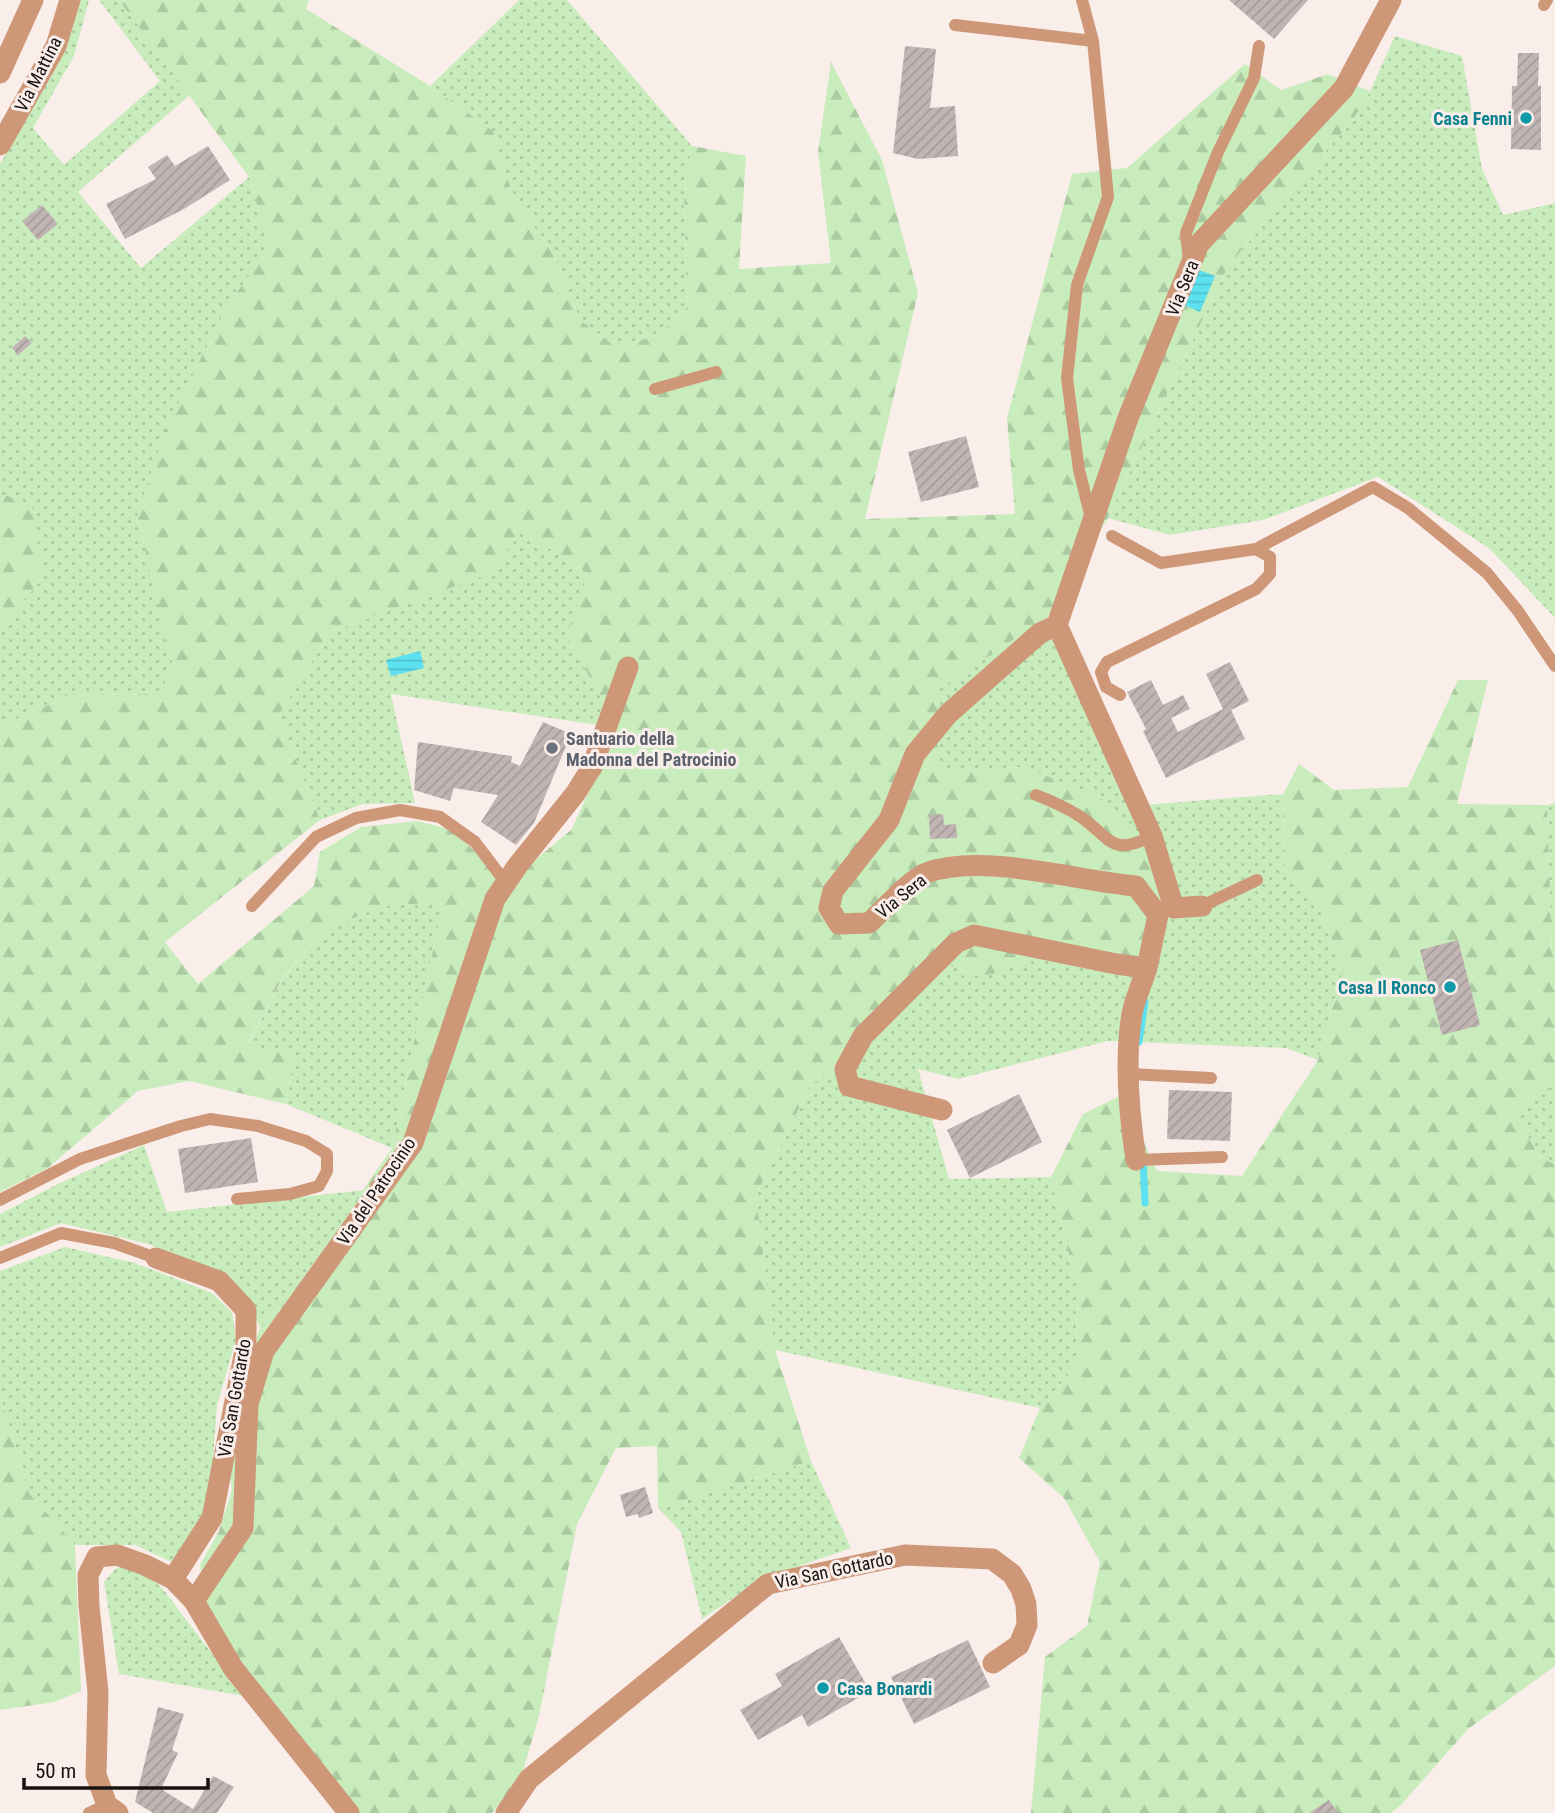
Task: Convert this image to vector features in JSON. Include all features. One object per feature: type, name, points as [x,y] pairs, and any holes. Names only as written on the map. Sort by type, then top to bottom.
[{"type":"street","name":"Via Mattina","points":[[0,73],[33,0]]},
{"type":"street","name":"Via Mattina","points":[[0,145],[56,46],[70,0]]},
{"type":"street","name":"Via Sera","points":[[1136,1160],[1128,1110],[1138,1075],[1132,1014],[1147,968],[1158,915],[1136,886],[1046,872],[968,865],[924,873],[869,923],[839,924],[830,908],[833,891],[889,820],[915,754],[948,714],[1059,618],[1128,418],[1199,244],[1344,88],[1391,0]]},
{"type":"street","points":[[1035,619],[1059,618],[1152,835],[1174,908],[1202,906]]},
{"type":"street","name":"Via del Patrocinio","points":[[194,1601],[243,1528],[248,1404],[264,1351],[413,1143],[495,899],[575,794],[592,767],[628,667]]},
{"type":"street","points":[[558,815],[561,786]]},
{"type":"street","points":[[942,1110],[849,1086],[845,1069],[863,1036],[956,943],[974,935],[1147,968]]},
{"type":"street","name":"Via San Gottardo","points":[[156,1258],[219,1281],[246,1310],[246,1345],[212,1518],[173,1579]]},
{"type":"street","points":[[105,1810],[96,1775],[98,1692],[88,1575],[97,1557],[117,1555],[173,1579],[194,1601],[233,1668],[349,1813]]},
{"type":"street","name":"Via San Gottardo","points":[[506,1813],[529,1779],[768,1584],[905,1555],[992,1559],[1012,1574],[1021,1589],[1026,1604],[1027,1625],[1019,1644],[993,1663]]},
{"type":"lane","points":[[1082,0],[1093,41],[1108,197],[1077,285],[1067,379],[1079,470],[1092,523]]},
{"type":"lane","points":[[955,25],[1093,41]]},
{"type":"lane","points":[[1190,267],[1186,233],[1218,152],[1254,78],[1259,46]]},
{"type":"lane","points":[[655,389],[716,372]]},
{"type":"lane","points":[[1112,536],[1161,563],[1256,549],[1373,487],[1408,508],[1488,573],[1518,611],[1555,666]]},
{"type":"lane","points":[[1120,695],[1106,687],[1101,672],[1107,663],[1256,589],[1270,574],[1270,557],[1256,549]]},
{"type":"lane","points":[[1036,794],[1082,818],[1111,843],[1133,846],[1152,835]]},
{"type":"lane","points":[[252,906],[316,837],[356,818],[400,810],[440,817],[475,842],[506,883]]},
{"type":"lane","points":[[1202,906],[1257,880]]},
{"type":"lane","points":[[1138,1075],[1211,1078]]},
{"type":"lane","points":[[0,1200],[80,1159],[210,1119],[258,1126],[306,1141],[327,1154],[327,1171],[319,1186],[290,1194],[237,1199]]},
{"type":"lane","points":[[1136,1160],[1222,1157]]},
{"type":"lane","points":[[0,1258],[61,1233],[114,1242],[156,1258]]},
{"type":"green space","points":[[79,0],[89,0],[74,56],[33,128],[64,165],[160,81],[99,0],[119,0],[190,95],[78,192],[141,268],[249,177],[270,248],[228,304],[137,516],[173,664],[160,694],[70,695],[0,727],[0,626],[43,578],[5,495],[0,502],[0,164],[51,76]]},
{"type":"green space","points":[[119,0],[309,0],[306,9],[430,86],[493,131],[514,199],[553,253],[580,320],[617,348],[657,335],[687,308],[684,191],[692,146],[746,156],[739,269],[831,263],[818,152],[831,62],[882,160],[918,293],[865,519],[1015,514],[1007,418],[1072,174],[1127,168],[1245,64],[1281,90],[1328,74],[1370,91],[1354,118],[1228,266],[1108,518],[1048,617],[938,689],[938,771],[1024,767],[1101,798],[1142,841],[1150,854],[1170,915],[1145,965],[1055,953],[982,977],[950,966],[810,1086],[756,1195],[775,1350],[811,1461],[658,1508],[657,1446],[616,1448],[577,1524],[539,1716],[522,1775],[492,1813],[358,1813],[226,1648],[207,1609],[200,1565],[219,1531],[232,1490],[227,1444],[260,1327],[286,1302],[392,1148],[443,902],[382,906],[323,931],[283,977],[247,1045],[294,1054],[286,1104],[189,1081],[138,1091],[48,1168],[0,1192],[0,727],[70,695],[160,694],[173,664],[137,516],[165,430],[228,304],[270,248],[249,177]],"holes":[[[523,531],[588,574],[567,635],[617,728],[572,829],[502,888],[482,858],[452,830],[418,821],[361,827],[320,852],[314,886],[198,984],[165,942],[320,820],[278,716],[329,633],[488,574]]]},
{"type":"green space","points":[[519,0],[567,0],[692,146],[684,191],[687,308],[657,335],[617,348],[580,320],[553,253],[514,199],[493,131],[430,86]]},
{"type":"green space","points":[[1395,36],[1462,56],[1482,169],[1503,215],[1555,203],[1555,618],[1489,548],[1378,477],[1263,520],[1170,535],[1108,518],[1228,266],[1354,118],[1370,91]]},
{"type":"green space","points":[[5,495],[32,506],[43,578],[0,626],[0,502]]},
{"type":"green space","points":[[523,530],[589,575],[567,635],[617,728],[391,694],[415,803],[363,804],[320,820],[278,716],[329,633],[488,574]]},
{"type":"green space","points":[[1048,617],[1143,805],[1283,794],[1284,867],[1322,914],[1342,973],[1318,1060],[1286,1048],[1108,1041],[958,1079],[918,1069],[949,1179],[1051,1177],[1076,1284],[1077,1365],[1040,1408],[775,1350],[756,1195],[810,1086],[950,966],[982,977],[1024,767],[938,771],[938,689]]},
{"type":"green space","points":[[1458,680],[1488,680],[1457,804],[1547,805],[1552,953],[1555,964],[1555,1085],[1515,1112],[1539,1157],[1555,1164],[1555,1666],[1468,1729],[1391,1813],[1031,1813],[1045,1657],[1087,1626],[1100,1562],[1064,1498],[1019,1458],[1040,1408],[1077,1365],[1076,1284],[1051,1177],[1083,1114],[1122,1095],[1157,1171],[1242,1176],[1318,1060],[1342,973],[1322,914],[1284,867],[1283,794],[1299,764],[1334,790],[1408,787]]},
{"type":"green space","points":[[1555,803],[1555,964],[1552,953],[1547,805]]},
{"type":"green space","points":[[443,902],[392,1148],[286,1104],[294,1054],[247,1046],[283,978],[323,931],[382,906]]},
{"type":"green space","points":[[1555,1085],[1555,1164],[1539,1157],[1515,1112]]},
{"type":"green space","points":[[144,1145],[167,1212],[364,1190],[286,1302],[260,1327],[248,1302],[223,1275],[148,1244],[61,1223],[0,1247],[0,1214]]},
{"type":"green space","points":[[65,1247],[135,1263],[212,1293],[232,1312],[236,1340],[217,1405],[210,1502],[174,1563],[135,1545],[75,1545],[29,1493],[0,1395],[0,1271]]},
{"type":"green space","points":[[0,1395],[29,1493],[75,1545],[81,1691],[54,1702],[0,1710]]},
{"type":"green space","points":[[811,1461],[851,1548],[760,1580],[702,1619],[681,1532],[658,1508]]},
{"type":"green space","points":[[130,1564],[147,1572],[166,1593],[244,1696],[119,1674],[104,1582],[115,1569]]},
{"type":"water","points":[[1199,270],[1215,276],[1200,312],[1184,305]]},
{"type":"water","points":[[420,651],[424,668],[391,676],[386,660]]},
{"type":"building","points":[[1229,0],[1308,0],[1274,39]]},
{"type":"building","points":[[905,46],[936,49],[930,108],[955,106],[958,156],[918,159],[893,153]]},
{"type":"building","name":"Casa Fenni","points":[[1518,53],[1539,53],[1541,150],[1511,149],[1512,86],[1517,86]]},
{"type":"building","points":[[208,146],[230,180],[184,209],[125,239],[106,204],[156,179],[148,167],[167,155],[175,166]]},
{"type":"building","points":[[42,205],[58,224],[38,240],[22,221]]},
{"type":"building","points":[[25,336],[32,343],[18,355],[12,348]]},
{"type":"building","points":[[966,436],[979,487],[921,502],[908,452]]},
{"type":"building","points":[[1230,662],[1249,701],[1231,710],[1245,739],[1166,778],[1127,692],[1151,680],[1163,705],[1183,695],[1190,709],[1171,718],[1178,732],[1223,709],[1206,674]]},
{"type":"building","points":[[543,722],[571,734],[534,823],[516,845],[481,822],[498,795],[454,788],[450,801],[414,790],[418,742],[512,756],[511,762],[520,766]]},
{"type":"building","points":[[943,814],[944,825],[956,824],[957,838],[930,839],[929,815]]},
{"type":"building","name":"Casa Il Ronco","points":[[1458,940],[1480,1025],[1442,1035],[1420,950]]},
{"type":"building","points":[[1169,1090],[1232,1092],[1230,1141],[1167,1139]]},
{"type":"building","points":[[1019,1094],[1042,1142],[970,1178],[947,1130]]},
{"type":"building","points":[[251,1138],[258,1182],[185,1193],[178,1149]]},
{"type":"building","points":[[645,1487],[653,1513],[639,1518],[638,1514],[626,1517],[620,1495]]},
{"type":"building","name":"Casa Bonardi","points":[[839,1637],[870,1691],[808,1727],[802,1715],[758,1740],[740,1710],[782,1686],[775,1674]]},
{"type":"building","points":[[968,1640],[990,1687],[914,1724],[891,1677]]},
{"type":"building","points":[[158,1707],[184,1714],[172,1750],[178,1753],[161,1789],[193,1809],[213,1776],[234,1787],[217,1813],[153,1813],[135,1802]]},
{"type":"building","points":[[1329,1800],[1338,1813],[1309,1813]]},
{"type":"waterway","points":[[1139,1042],[1145,1002]]},
{"type":"waterway","points":[[1143,1158],[1145,1203]]},
{"type":"place","name":"Casa Fenni","points":[[1526,118]]},
{"type":"place","name":"Santuario della Madonna del Patrocinio","points":[[552,748]]},
{"type":"place","name":"Casa Il Ronco","points":[[1450,987]]},
{"type":"place","name":"Casa Bonardi","points":[[823,1688]]}]
